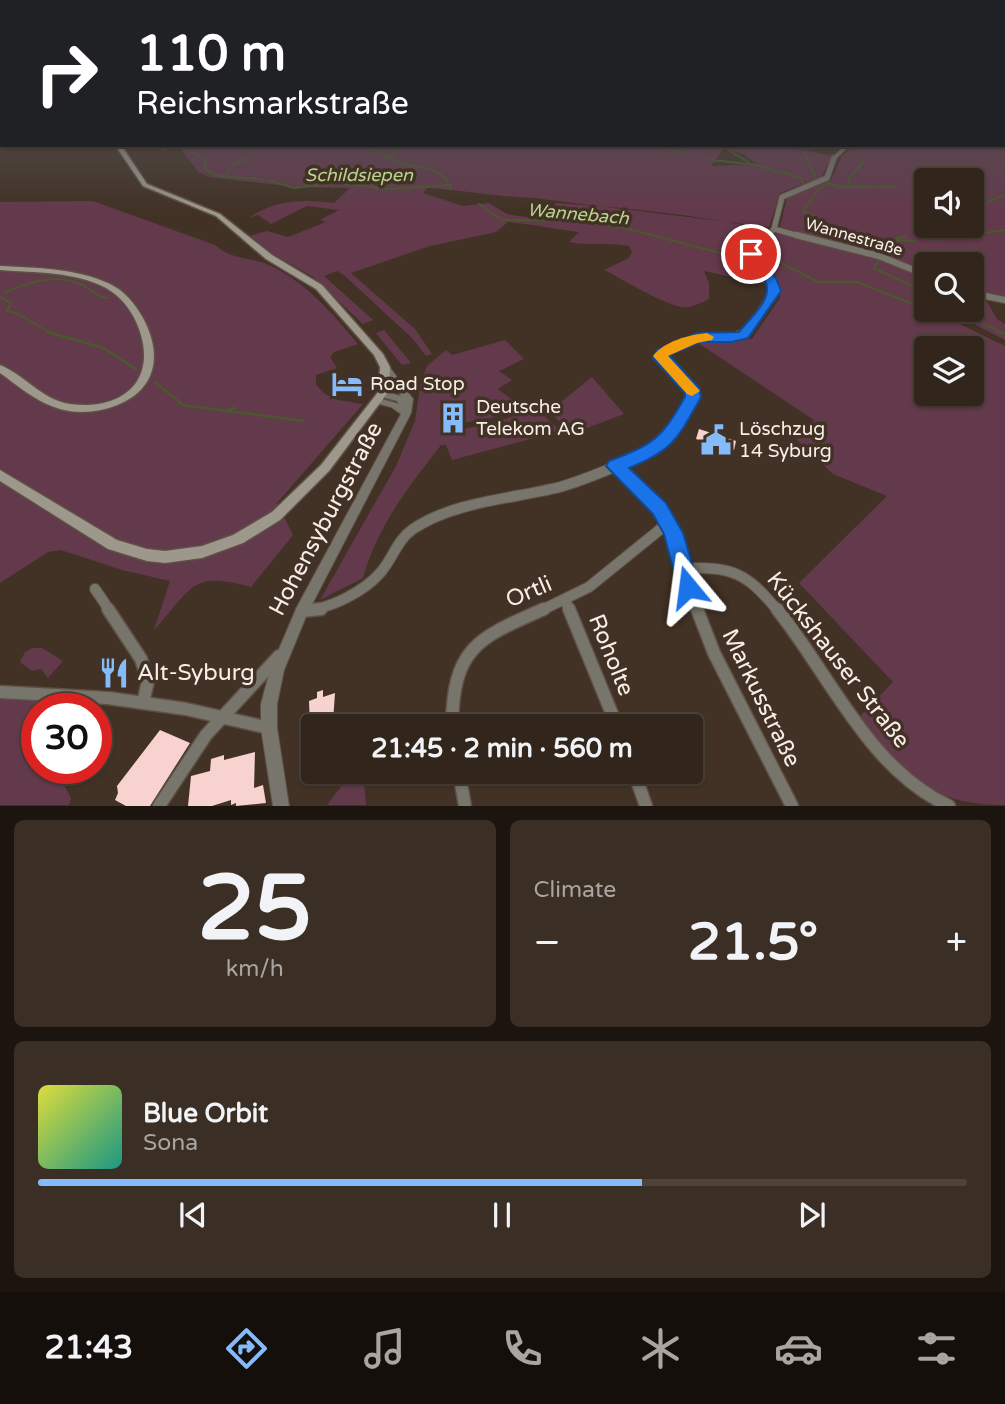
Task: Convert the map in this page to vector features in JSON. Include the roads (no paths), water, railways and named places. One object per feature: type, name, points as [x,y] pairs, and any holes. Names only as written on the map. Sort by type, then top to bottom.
[{"type":"main road","points":[[119,147],[145,185],[218,215],[255,247],[318,287],[346,315],[385,367],[387,378],[380,398]]},
{"type":"main road","points":[[0,268],[81,277],[111,287],[126,298],[137,313],[148,360],[145,378],[133,391],[115,401],[92,408],[57,405],[0,368]]},
{"type":"main road","name":"Hohensyburgstraße","points":[[0,475],[113,545],[165,557],[202,552],[238,539],[276,516],[300,495],[380,398]]},
{"type":"street","points":[[302,611],[320,610],[369,582],[382,570],[398,544],[411,530],[443,513],[562,486],[652,452],[671,435],[693,397],[693,391],[661,358],[662,353],[698,338],[732,338],[744,335],[770,301],[774,291],[771,280],[754,262],[751,254],[755,244],[774,229],[782,197],[827,178],[832,160],[846,147]]},
{"type":"street","name":"Wannestraße","points":[[774,229],[879,256],[914,270]]},
{"type":"street","points":[[984,296],[1005,300]]},
{"type":"street","points":[[380,398],[407,410],[406,395],[385,367]]},
{"type":"street","name":"Hohensyburgstraße","points":[[281,806],[269,728],[271,695],[283,652],[407,410]]},
{"type":"street","name":"Markusstraße","points":[[615,466],[651,499],[668,523],[713,653],[792,806]]},
{"type":"street","name":"Ortli","points":[[452,714],[456,678],[471,651],[495,629],[565,600],[607,574],[658,528],[668,523]]},
{"type":"street","name":"Kückshauser Straße","points":[[683,568],[727,570],[748,579],[791,626],[876,747],[900,774],[922,792],[949,806]]},
{"type":"street","points":[[95,589],[141,659],[148,681],[143,703]]},
{"type":"street","name":"Roholte","points":[[565,600],[592,659],[613,714]]},
{"type":"street","name":"Hohensyburgstraße","points":[[159,806],[220,718],[283,652]]},
{"type":"street","points":[[0,692],[143,703],[269,728]]},
{"type":"street","points":[[461,784],[465,806]]},
{"type":"street","points":[[638,784],[646,806]]},
{"type":"waterway","name":"Schildsiepen","points":[[184,147],[205,160],[205,170],[219,176],[263,179]]},
{"type":"waterway","name":"Wannebach","points":[[370,147],[395,161],[435,171],[442,175],[449,185]]},
{"type":"waterway","points":[[389,157],[400,147]]},
{"type":"waterway","points":[[658,147],[687,153]]},
{"type":"waterway","points":[[730,151],[748,162]]},
{"type":"waterway","points":[[804,153],[815,176]]},
{"type":"waterway","points":[[226,176],[233,165],[246,158]]},
{"type":"waterway","points":[[712,160],[748,164]]},
{"type":"waterway","points":[[850,187],[848,180],[863,162]]},
{"type":"waterway","points":[[748,163],[799,177]]},
{"type":"waterway","points":[[801,178],[805,184]]},
{"type":"waterway","name":"Schildsiepen","points":[[268,180],[294,188],[338,183],[388,189],[449,185]]},
{"type":"waterway","points":[[826,183],[850,187]]},
{"type":"waterway","points":[[828,184],[818,190],[803,211],[854,238],[882,246],[890,240],[917,241]]},
{"type":"waterway","name":"Wannebach","points":[[449,185],[451,189]]},
{"type":"waterway","points":[[850,187],[876,187]]},
{"type":"waterway","points":[[880,187],[897,187]]},
{"type":"waterway","points":[[984,204],[1002,196]]},
{"type":"waterway","name":"Wannebach","points":[[479,204],[502,220],[579,221],[624,228],[748,260],[749,247]]},
{"type":"waterway","points":[[933,240],[1005,230]]},
{"type":"waterway","points":[[896,239],[906,236]]},
{"type":"waterway","name":"Wannebach","points":[[768,256],[818,282],[857,282],[914,304]]},
{"type":"waterway","points":[[879,259],[874,268],[914,287]]},
{"type":"waterway","points":[[5,292],[34,282],[54,279],[74,282],[108,298]]},
{"type":"waterway","points":[[0,297],[11,303],[7,311],[55,334]]},
{"type":"waterway","name":"Wannebach","points":[[981,322],[1004,334]]},
{"type":"waterway","points":[[48,332],[103,348],[136,369]]},
{"type":"waterway","name":"Wannebach","points":[[1001,332],[1005,334]]},
{"type":"waterway","points":[[155,382],[183,405],[304,421]]},
{"type":"waterway","points":[[228,409],[235,408]]},
{"type":"place","name":"Road Stop","points":[[347,384]]},
{"type":"place","name":"Deutsche Telekom AG","points":[[453,418]]},
{"type":"place","name":"Löschzug 14 Syburg","points":[[716,440]]},
{"type":"place","name":"Alt-Syburg","points":[[114,673]]}]
